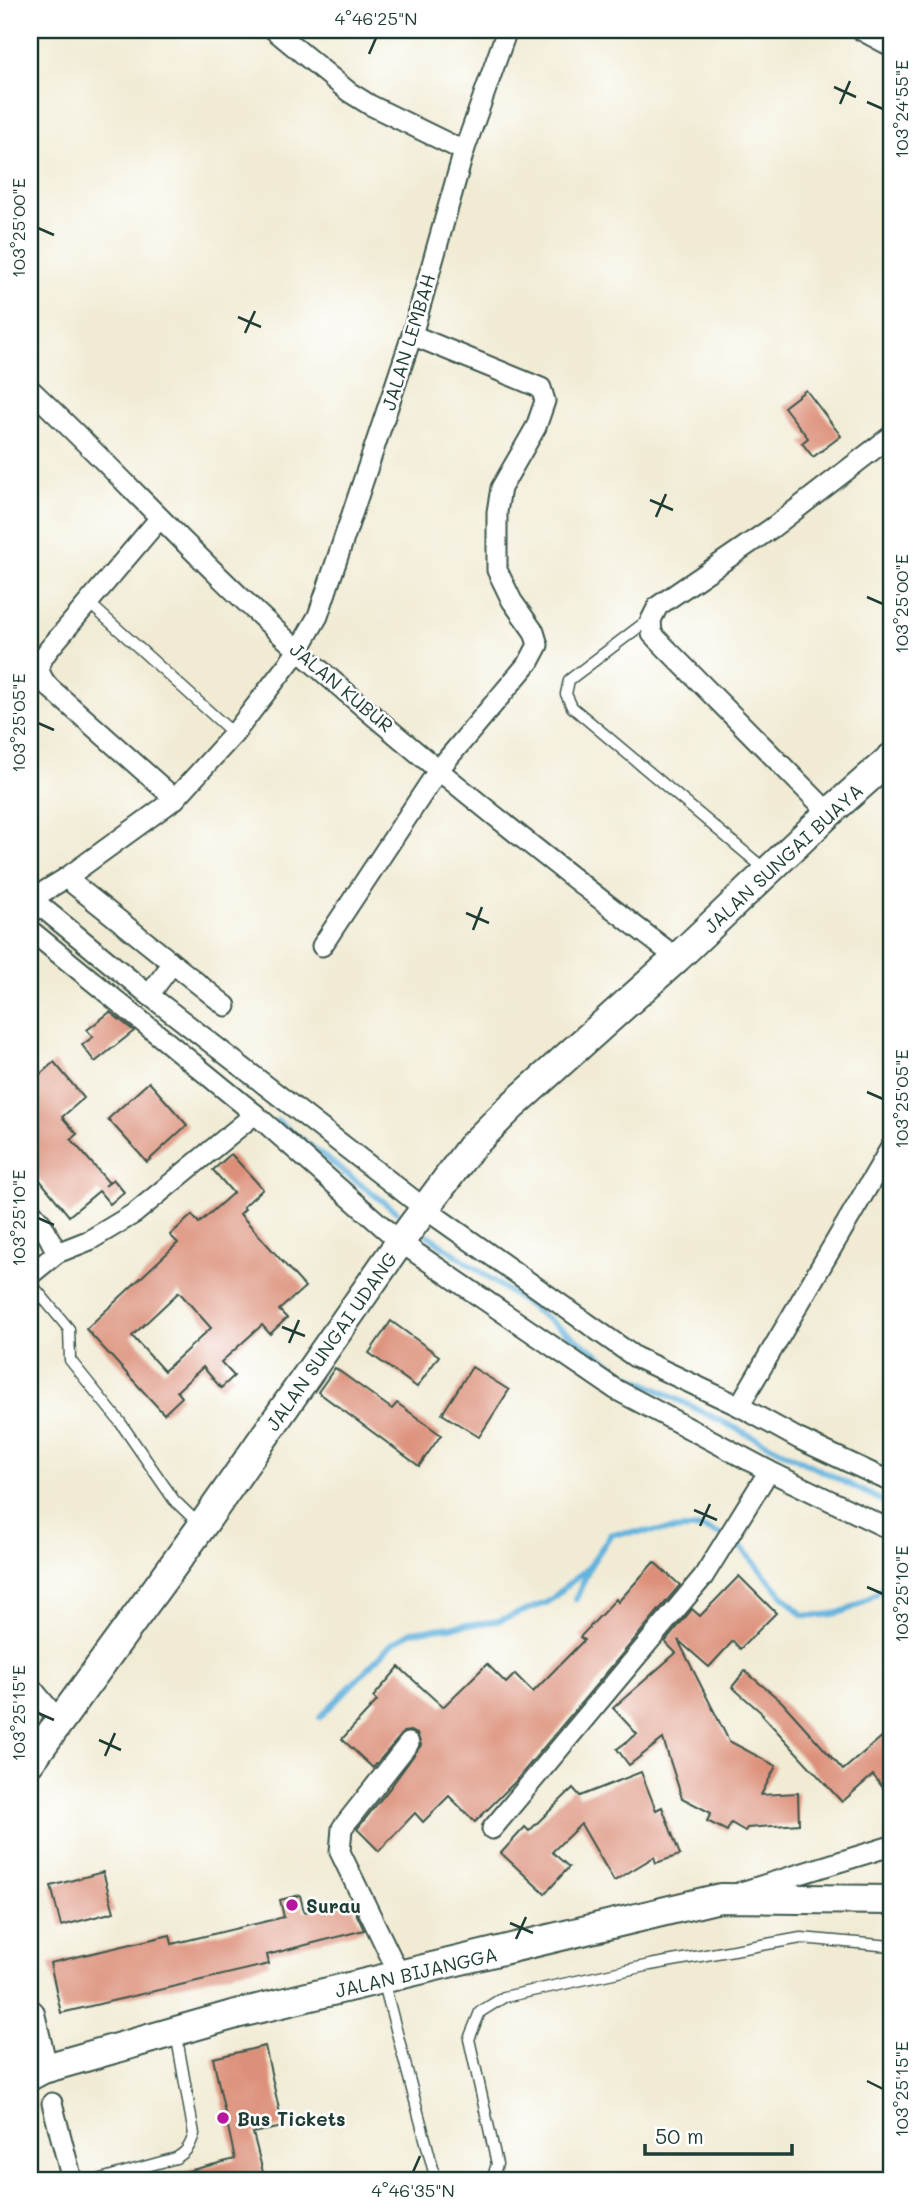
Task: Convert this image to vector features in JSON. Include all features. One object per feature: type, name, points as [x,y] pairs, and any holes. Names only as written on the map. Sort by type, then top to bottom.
[{"type":"street","points":[[274,30],[349,92],[464,151]]},
{"type":"street","name":"JALAN LEMBAH","points":[[31,899],[65,878],[175,799],[234,734],[298,651],[318,616],[412,335],[464,151],[507,30]]},
{"type":"street","points":[[861,30],[891,46]]},
{"type":"street","points":[[321,946],[439,769],[529,662],[538,645],[534,632],[512,601],[498,570],[497,512],[501,488],[536,427],[545,401],[541,388],[412,335]]},
{"type":"street","name":"JALAN KUBUR","points":[[30,390],[298,651],[553,863],[677,958]]},
{"type":"street","points":[[829,813],[652,634],[651,621],[658,606],[772,528],[891,436]]},
{"type":"street","points":[[160,518],[39,662],[40,677],[49,687],[175,799]]},
{"type":"street","name":"JALAN SUNGAI BUAYA","points":[[677,958],[829,813],[891,758]]},
{"type":"street","points":[[65,878],[226,1006]]},
{"type":"street","points":[[31,899],[149,995],[424,1208],[635,1357],[891,1482]]},
{"type":"street","points":[[30,930],[255,1114],[400,1242],[615,1389],[769,1471],[891,1530]]},
{"type":"street","name":"JALAN SUNGAI UDANG","points":[[30,1762],[202,1526],[424,1208],[470,1149],[677,958]]},
{"type":"street","points":[[149,995],[172,964]]},
{"type":"street","points":[[30,1276],[57,1253],[90,1240],[135,1213],[255,1114]]},
{"type":"street","points":[[739,1406],[891,1147]]},
{"type":"street","points":[[30,1210],[42,1224],[57,1253]]},
{"type":"street","points":[[492,1829],[703,1577],[769,1471]]},
{"type":"street","points":[[30,1686],[59,1721]]},
{"type":"street","points":[[392,1978],[340,1852],[342,1828],[409,1743]]},
{"type":"street","points":[[720,1898],[891,1846]]},
{"type":"street","name":"JALAN BIJANGGA","points":[[36,2073],[236,2014],[720,1898],[891,1900]]},
{"type":"street","points":[[30,2014],[36,2073]]},
{"type":"street","points":[[51,2103],[72,2180]]},
{"type":"lane","points":[[88,602],[234,734]]},
{"type":"lane","points":[[654,615],[569,680],[566,694],[572,707],[767,871]]},
{"type":"lane","points":[[30,1276],[34,1287],[69,1329],[70,1360],[120,1422],[174,1500],[202,1526]]},
{"type":"lane","points":[[492,2180],[497,2164],[469,2039],[480,2012],[504,1997],[650,1965],[802,1938],[891,1946]]},
{"type":"lane","points":[[392,1978],[436,2180]]},
{"type":"lane","points":[[97,2180],[176,2158],[186,2152],[191,2144],[194,2134],[176,2031]]},
{"type":"building","points":[[806,390],[841,436],[813,457],[802,443],[808,438],[784,407]]},
{"type":"building","points":[[110,1012],[134,1031],[95,1062],[82,1045],[93,1037],[87,1030]]},
{"type":"building","points":[[54,1062],[84,1098],[62,1117],[77,1134],[71,1139],[109,1183],[113,1179],[124,1192],[110,1204],[99,1191],[69,1216],[30,1168],[30,1083]]},
{"type":"building","points":[[149,1082],[187,1125],[147,1162],[108,1119]]},
{"type":"building","points":[[231,1154],[263,1189],[243,1207],[245,1209],[240,1214],[305,1287],[279,1310],[287,1318],[270,1334],[262,1325],[221,1362],[234,1376],[221,1388],[203,1367],[177,1391],[182,1397],[164,1414],[86,1329],[178,1243],[170,1235],[192,1215],[199,1223],[233,1193],[213,1170]],"holes":[[[179,1292],[211,1328],[164,1371],[132,1336]]]},
{"type":"building","points":[[391,1321],[439,1356],[417,1387],[369,1353]]},
{"type":"building","points":[[472,1367],[509,1390],[479,1437],[442,1414]]},
{"type":"building","points":[[335,1368],[392,1409],[397,1403],[441,1435],[419,1466],[318,1392]]},
{"type":"building","points":[[654,1562],[680,1585],[514,1783],[475,1822],[449,1796],[423,1822],[415,1813],[379,1851],[357,1829],[421,1745],[417,1734],[404,1732],[373,1768],[342,1739],[377,1701],[373,1697],[399,1667],[443,1707],[487,1664],[506,1683],[515,1674],[533,1692],[584,1640],[580,1637],[616,1599],[618,1602]]},
{"type":"building","points":[[739,1576],[776,1613],[740,1649],[733,1641],[709,1667],[678,1640],[729,1741],[776,1766],[761,1795],[798,1793],[799,1824],[747,1828],[745,1831],[731,1823],[727,1831],[707,1821],[711,1813],[682,1798],[663,1739],[629,1765],[617,1749],[637,1734],[613,1708],[676,1653],[665,1642],[692,1609],[700,1616]]},
{"type":"building","points":[[745,1671],[782,1702],[843,1770],[891,1729],[891,1798],[873,1775],[842,1802],[763,1714],[732,1687]]},
{"type":"building","points":[[641,1772],[656,1810],[662,1807],[680,1855],[656,1863],[654,1857],[614,1881],[581,1824],[552,1852],[569,1867],[545,1894],[501,1853],[525,1827],[529,1831],[573,1788],[580,1796]]},
{"type":"building","points":[[103,1872],[114,1912],[61,1926],[51,1886]]},
{"type":"building","points":[[300,1895],[304,1912],[350,1900],[364,1930],[267,1955],[269,1964],[61,2013],[50,1963],[170,1935],[172,1944],[284,1917],[280,1900]]},
{"type":"building","points":[[265,2046],[283,2127],[253,2133],[265,2180],[173,2180],[172,2175],[235,2159],[213,2058]]},
{"type":"waterway","points":[[277,1121],[397,1212]]},
{"type":"waterway","points":[[428,1235],[624,1373],[891,1505]]},
{"type":"waterway","points":[[576,1599],[590,1566],[611,1534],[702,1528],[722,1535]]},
{"type":"waterway","points":[[740,1546],[803,1615],[829,1615],[847,1610],[873,1595],[891,1579]]},
{"type":"waterway","points":[[320,1717],[393,1643],[411,1632],[498,1621],[548,1602],[590,1566]]},
{"type":"place","name":"Surau","points":[[292,1905]]},
{"type":"place","name":"Bus Tickets","points":[[223,2118]]}]
